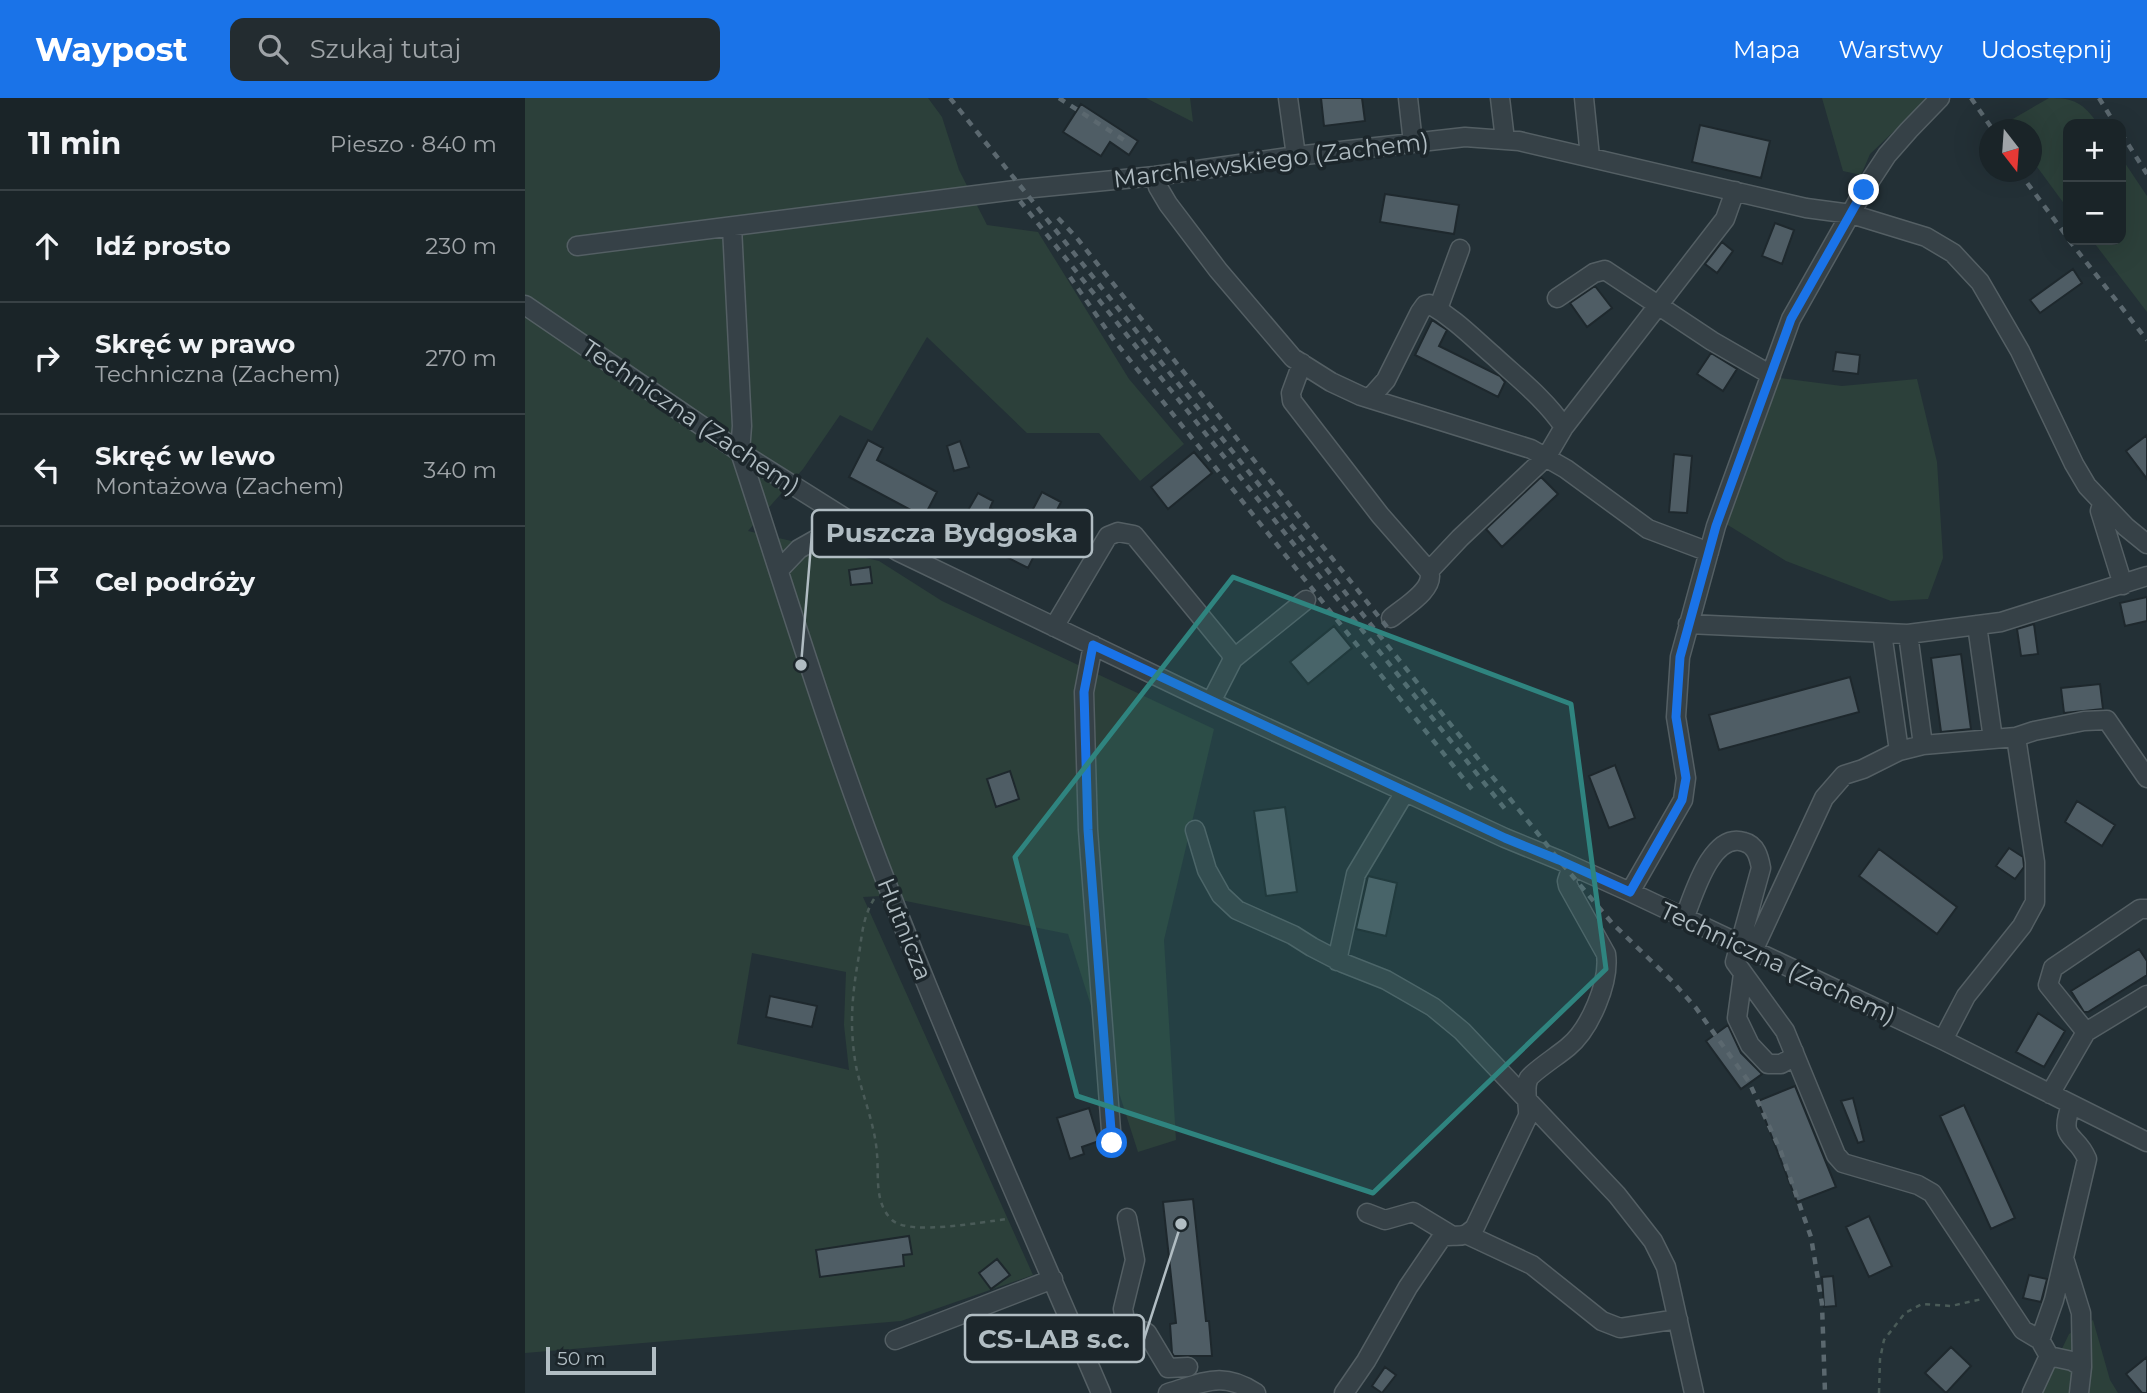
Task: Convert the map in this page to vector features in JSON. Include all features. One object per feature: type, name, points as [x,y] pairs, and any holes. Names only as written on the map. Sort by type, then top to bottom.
[{"type":"street","points":[[1288,98],[1296,156]]},
{"type":"street","points":[[1408,98],[1413,143]]},
{"type":"street","points":[[1500,98],[1505,140]]},
{"type":"street","points":[[1584,98],[1590,158]]},
{"type":"street","points":[[1630,892],[1682,800],[1686,778],[1676,717],[1680,657],[1716,526],[1791,319],[1864,190],[1887,156],[1940,98]]},
{"type":"street","name":"Marchlewskiego (Zachem)","points":[[577,246],[1023,189],[1156,176],[1296,156],[1465,137],[1519,141],[1806,208],[1851,214],[1926,237],[1953,253],[1980,282],[2020,351],[2074,464],[2102,504]]},
{"type":"street","points":[[1156,176],[1158,187],[1168,204],[1218,270],[1293,358],[1331,382],[1360,396],[1531,449],[1546,456],[1648,529],[1709,552]]},
{"type":"street","points":[[1429,571],[1546,456],[1564,427],[1725,219],[1735,191]]},
{"type":"street","points":[[732,227],[742,426],[740,452]]},
{"type":"street","points":[[1437,309],[1460,249]]},
{"type":"street","points":[[1557,298],[1594,273],[1605,270],[1712,341],[1771,375]]},
{"type":"street","points":[[1370,398],[1386,380],[1425,305],[1429,304],[1450,315],[1552,410],[1564,427]]},
{"type":"street","name":"Techniczna (Zachem)","points":[[525,305],[740,452],[898,552],[1211,702],[1505,838],[1630,892],[1943,1040],[2147,1142]]},
{"type":"street","points":[[1302,363],[1291,393],[1292,401],[1432,578],[1429,587],[1391,618]]},
{"type":"street","name":"Hutnicza","points":[[740,452],[838,750],[889,891],[1101,1393]]},
{"type":"street","points":[[2123,585],[2100,511],[2102,504],[2147,544]]},
{"type":"street","points":[[779,570],[799,549],[822,536],[853,524]]},
{"type":"street","points":[[1054,627],[1108,536],[1118,532],[1135,535],[1233,659]]},
{"type":"street","points":[[1688,624],[1908,634],[2001,622],[2147,576]]},
{"type":"street","points":[[1211,702],[1233,659],[1306,600]]},
{"type":"street","points":[[1977,625],[1993,739]]},
{"type":"street","points":[[1882,633],[1899,751]]},
{"type":"street","points":[[1908,634],[1923,745]]},
{"type":"street","points":[[1093,645],[1084,692],[1088,830],[1112,1143]]},
{"type":"street","points":[[2082,1367],[2045,1348],[2023,1330],[1932,1192],[1918,1185],[1843,1163],[1836,1155],[1785,1031],[1734,962],[1746,948],[1824,798],[1844,775],[1899,751],[1923,745],[2016,737],[2084,721],[2108,720],[2147,778]]},
{"type":"street","points":[[1943,1040],[1966,996],[2022,926],[2035,902],[2035,862],[2016,737]]},
{"type":"street","points":[[1338,961],[1356,874],[1405,792]]},
{"type":"street","points":[[1195,830],[1207,870],[1221,895],[1237,910],[1293,935],[1338,961],[1386,980],[1433,1007],[1462,1031],[1617,1195],[1653,1241],[1666,1266],[1694,1393]]},
{"type":"street","points":[[1684,919],[1711,855],[1727,843],[1745,842],[1758,853],[1761,868],[1746,948]]},
{"type":"street","points":[[1344,1393],[1366,1361],[1408,1287],[1442,1237],[1459,1235],[1475,1227],[1528,1116],[1529,1078],[1581,1035],[1591,1016],[1608,965],[1601,943],[1568,887],[1567,881],[1572,866]]},
{"type":"street","points":[[2086,1032],[2048,985],[2053,968],[2140,909],[2147,909]]},
{"type":"street","points":[[1743,974],[1737,1018],[1750,1045],[1768,1065],[1790,1059],[1794,1052]]},
{"type":"street","points":[[2050,1094],[2086,1032],[2147,995]]},
{"type":"street","points":[[2032,1393],[2045,1348],[2087,1159],[2068,1134],[2065,1122],[2071,1105]]},
{"type":"street","points":[[1367,1213],[1385,1220],[1413,1212],[1459,1235],[1532,1265],[1602,1321],[1620,1328],[1678,1319]]},
{"type":"street","points":[[1128,1218],[1135,1260],[1123,1309],[1128,1337]]},
{"type":"street","points":[[2064,1258],[2081,1313],[2082,1367],[2079,1393]]},
{"type":"street","points":[[895,1340],[1052,1279]]},
{"type":"street","points":[[1084,1353],[1143,1331],[1147,1333],[1168,1368],[1188,1367]]},
{"type":"street","points":[[1168,1393],[1214,1379],[1226,1379],[1246,1386],[1256,1393]]},
{"type":"path","points":[[889,891],[874,898],[866,912],[854,984],[851,1026],[856,1066],[877,1153],[881,1204],[893,1221],[908,1227],[924,1228],[1026,1216]]},
{"type":"path","points":[[1879,1393],[1880,1359],[1884,1340],[1905,1313],[1922,1304],[1951,1306],[1975,1302],[1999,1292]]},
{"type":"highlighted area","points":[[1233,577],[1571,704],[1606,969],[1373,1193],[1077,1096],[1015,857]]},
{"type":"green space","points":[[525,98],[928,98],[942,117],[959,170],[987,225],[1038,232],[1129,379],[1184,444],[1140,481],[1099,433],[1027,433],[927,337],[872,431],[840,415],[803,469],[748,531],[879,561],[942,601],[1214,729],[1164,940],[1176,1140],[1138,1152],[1068,934],[881,896],[863,897],[1033,1275],[901,1321],[525,1353]],"holes":[[[752,953],[846,972],[844,1025],[849,1070],[737,1044]]]},
{"type":"green space","points":[[1146,98],[1190,98],[1193,122]]},
{"type":"green space","points":[[1822,98],[1929,98],[1870,154],[1861,175],[1843,171]]},
{"type":"green space","points":[[2049,98],[2078,103],[2094,119],[2063,119],[2063,202],[2042,174],[2042,119],[2013,119]]},
{"type":"green space","points":[[2126,164],[2147,196],[2147,312],[2096,245],[2126,245]]},
{"type":"green space","points":[[1780,378],[1842,386],[1917,379],[1937,462],[1943,558],[1928,599],[1891,601],[1786,561],[1723,522]]},
{"type":"green space","points":[[2093,1320],[2110,1380],[2118,1393],[2041,1393],[2069,1334]]},
{"type":"building","points":[[1321,98],[1362,98],[1365,121],[1324,126]]},
{"type":"building","points":[[1081,104],[1138,141],[1129,155],[1110,142],[1101,156],[1063,132]]},
{"type":"building","points":[[1700,125],[1770,141],[1761,178],[1692,162]]},
{"type":"building","points":[[1385,194],[1459,205],[1454,234],[1380,222]]},
{"type":"building","points":[[1775,223],[1794,230],[1782,264],[1762,256]]},
{"type":"building","points":[[1722,242],[1733,251],[1717,273],[1705,264]]},
{"type":"building","points":[[2073,269],[2082,283],[2040,313],[2030,300]]},
{"type":"building","points":[[1595,286],[1612,308],[1587,327],[1570,303]]},
{"type":"building","points":[[1432,320],[1447,330],[1439,346],[1500,376],[1505,382],[1498,397],[1415,355]]},
{"type":"building","points":[[1836,352],[1860,355],[1858,374],[1833,371]]},
{"type":"building","points":[[1711,353],[1737,369],[1723,391],[1697,374]]},
{"type":"building","points":[[2147,435],[2147,479],[2126,451]]},
{"type":"building","points":[[868,440],[883,448],[877,460],[937,492],[924,517],[849,477]]},
{"type":"building","points":[[960,441],[969,467],[954,471],[947,446]]},
{"type":"building","points":[[1194,452],[1212,473],[1168,509],[1151,487]]},
{"type":"building","points":[[1674,454],[1692,456],[1687,513],[1669,512]]},
{"type":"building","points":[[1541,477],[1558,494],[1502,547],[1486,529]]},
{"type":"building","points":[[1042,492],[1061,502],[1028,568],[956,531],[978,493],[993,501],[990,508],[1024,526]]},
{"type":"building","points":[[870,567],[872,583],[851,585],[849,570]]},
{"type":"building","points":[[2147,597],[2147,621],[2125,626],[2120,603]]},
{"type":"building","points":[[2034,624],[2038,654],[2021,656],[2017,629]]},
{"type":"building","points":[[1334,626],[1352,648],[1308,684],[1290,662]]},
{"type":"building","points":[[1961,654],[1971,729],[1941,732],[1931,658]]},
{"type":"building","points":[[1850,677],[1859,712],[1719,750],[1709,715]]},
{"type":"building","points":[[2100,684],[2103,709],[2064,713],[2061,688]]},
{"type":"building","points":[[1615,765],[1635,818],[1609,828],[1589,776]]},
{"type":"building","points":[[1010,771],[1019,799],[996,807],[987,779]]},
{"type":"building","points":[[2077,801],[2115,825],[2102,846],[2065,822]]},
{"type":"building","points":[[1285,807],[1297,892],[1266,896],[1254,811]]},
{"type":"building","points":[[2009,848],[2023,857],[2024,867],[2015,879],[1996,866]]},
{"type":"building","points":[[1879,849],[1957,907],[1937,934],[1859,876]]},
{"type":"building","points":[[1368,876],[1397,883],[1386,936],[1356,929]]},
{"type":"building","points":[[2139,949],[2147,961],[2147,975],[2084,1012],[2071,991]]},
{"type":"building","points":[[770,996],[817,1006],[812,1027],[766,1017]]},
{"type":"building","points":[[2038,1013],[2065,1031],[2044,1067],[2016,1052]]},
{"type":"building","points":[[1728,1025],[1741,1053],[1762,1074],[1741,1089],[1706,1041]]},
{"type":"building","points":[[1795,1086],[1836,1187],[1797,1202],[1758,1101]]},
{"type":"building","points":[[1853,1098],[1864,1141],[1858,1143],[1841,1101]]},
{"type":"building","points":[[1964,1105],[2015,1218],[1991,1229],[1940,1116]]},
{"type":"building","points":[[1089,1108],[1099,1141],[1082,1147],[1084,1154],[1070,1159],[1057,1118]]},
{"type":"building","points":[[1193,1199],[1212,1356],[1174,1356],[1170,1324],[1176,1323],[1163,1202]]},
{"type":"building","points":[[1869,1216],[1892,1266],[1869,1277],[1846,1227]]},
{"type":"building","points":[[909,1236],[912,1254],[903,1255],[904,1266],[820,1277],[816,1250]]},
{"type":"building","points":[[997,1259],[1010,1275],[991,1289],[979,1273]]},
{"type":"building","points":[[2029,1275],[2047,1279],[2041,1302],[2023,1298]]},
{"type":"building","points":[[1833,1276],[1836,1306],[1824,1307],[1822,1277]]},
{"type":"building","points":[[1951,1347],[1971,1366],[1946,1393],[1925,1373]]},
{"type":"building","points":[[2147,1357],[2147,1393],[2142,1393],[2126,1374]]},
{"type":"building","points":[[1385,1367],[1396,1375],[1382,1393],[1372,1386]]},
{"type":"railway","points":[[950,98],[1559,860],[1612,923],[1696,1008],[1749,1082],[1781,1152],[1811,1237],[1822,1304],[1825,1393]]},
{"type":"railway","points":[[1059,98],[1127,142]]},
{"type":"railway","points":[[1971,98],[1985,119]]},
{"type":"railway","points":[[2099,98],[2112,119]]},
{"type":"railway","points":[[2126,141],[2147,174]]},
{"type":"railway","points":[[2026,182],[2063,231]]},
{"type":"railway","points":[[1020,201],[1505,809]]},
{"type":"railway","points":[[1058,218],[1076,237],[1391,632]]},
{"type":"railway","points":[[2073,245],[2147,340]]},
{"type":"railway","points":[[1070,277],[1113,339],[1475,793]]},
{"type":"place","name":"Puszcza Bydgoska","points":[[801,665]]},
{"type":"place","name":"CS-LAB s.c.","points":[[1181,1224]]},
{"type":"route","points":[[1112,1143],[1088,830],[1084,692],[1093,645],[1505,838],[1630,892],[1682,800],[1686,778],[1676,717],[1680,657],[1716,526],[1791,319],[1864,190]]}]
